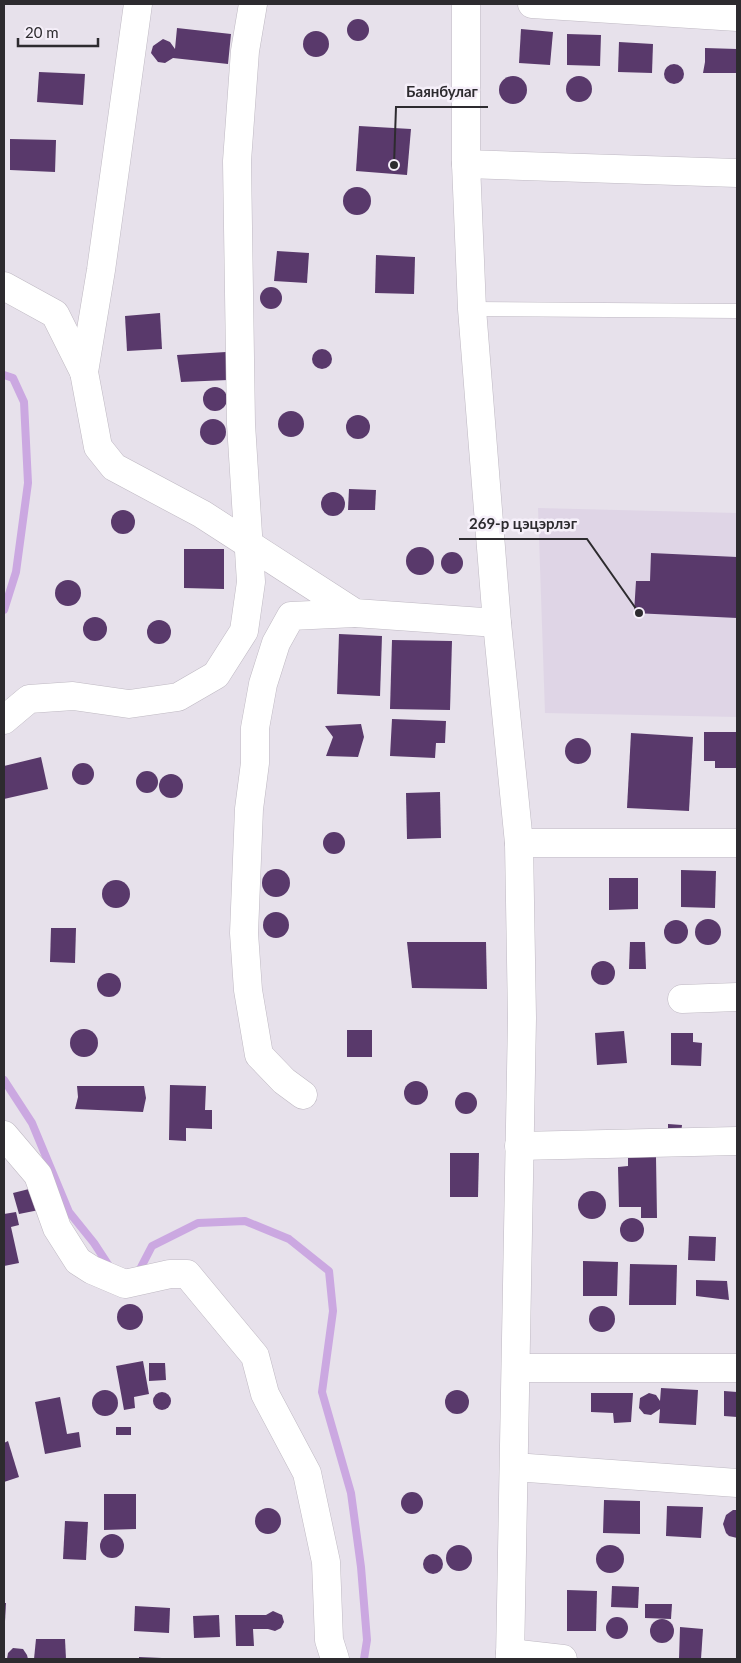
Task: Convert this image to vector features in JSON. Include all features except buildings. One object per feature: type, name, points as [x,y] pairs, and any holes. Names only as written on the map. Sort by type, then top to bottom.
[{"type":"street","points":[[84,372],[101,270],[138,4]]},
{"type":"street","points":[[4,720],[29,699],[73,696],[130,704],[178,697],[216,675],[244,631],[251,582],[241,424],[237,161],[244,51],[253,4]]},
{"type":"street","points":[[466,4],[466,164],[472,309],[497,623],[519,843],[522,1018],[518,1146],[510,1656],[563,1659]]},
{"type":"street","points":[[532,4],[737,17]]},
{"type":"street","points":[[466,164],[737,173]]},
{"type":"street","points":[[4,286],[55,314],[84,372],[98,447],[114,467],[202,514],[355,613]]},
{"type":"street","points":[[304,1095],[284,1082],[259,1055],[248,990],[244,933],[249,809],[255,763],[256,728],[264,684],[276,643],[291,616],[355,613],[497,623]]},
{"type":"street","points":[[519,843],[737,843]]},
{"type":"street","points":[[682,999],[737,998]]},
{"type":"street","points":[[4,1135],[38,1175],[57,1228],[78,1260],[92,1270],[125,1284],[170,1274],[187,1274],[255,1356],[265,1394],[307,1473],[326,1562],[329,1640],[335,1659]]},
{"type":"street","points":[[518,1146],[737,1141]]},
{"type":"street","points":[[516,1368],[737,1368]]},
{"type":"street","points":[[514,1467],[737,1483]]},
{"type":"lane","points":[[472,309],[737,311]]},
{"type":"shaded area","points":[[538,508],[737,513],[737,717],[545,713]]},
{"type":"waterway","points":[[4,375],[13,378],[24,402],[28,483],[16,572],[4,610]]},
{"type":"waterway","points":[[4,1080],[32,1123],[69,1212],[94,1243],[111,1269]]},
{"type":"waterway","points":[[137,1275],[152,1246],[198,1223],[245,1221],[289,1239],[329,1271],[333,1311],[322,1392],[351,1493],[361,1567],[367,1640],[364,1659]]},
{"type":"place","name":"Баянбулаг","points":[[394,165]]},
{"type":"place","name":"269-р цэцэрлэг","points":[[639,613]]}]
